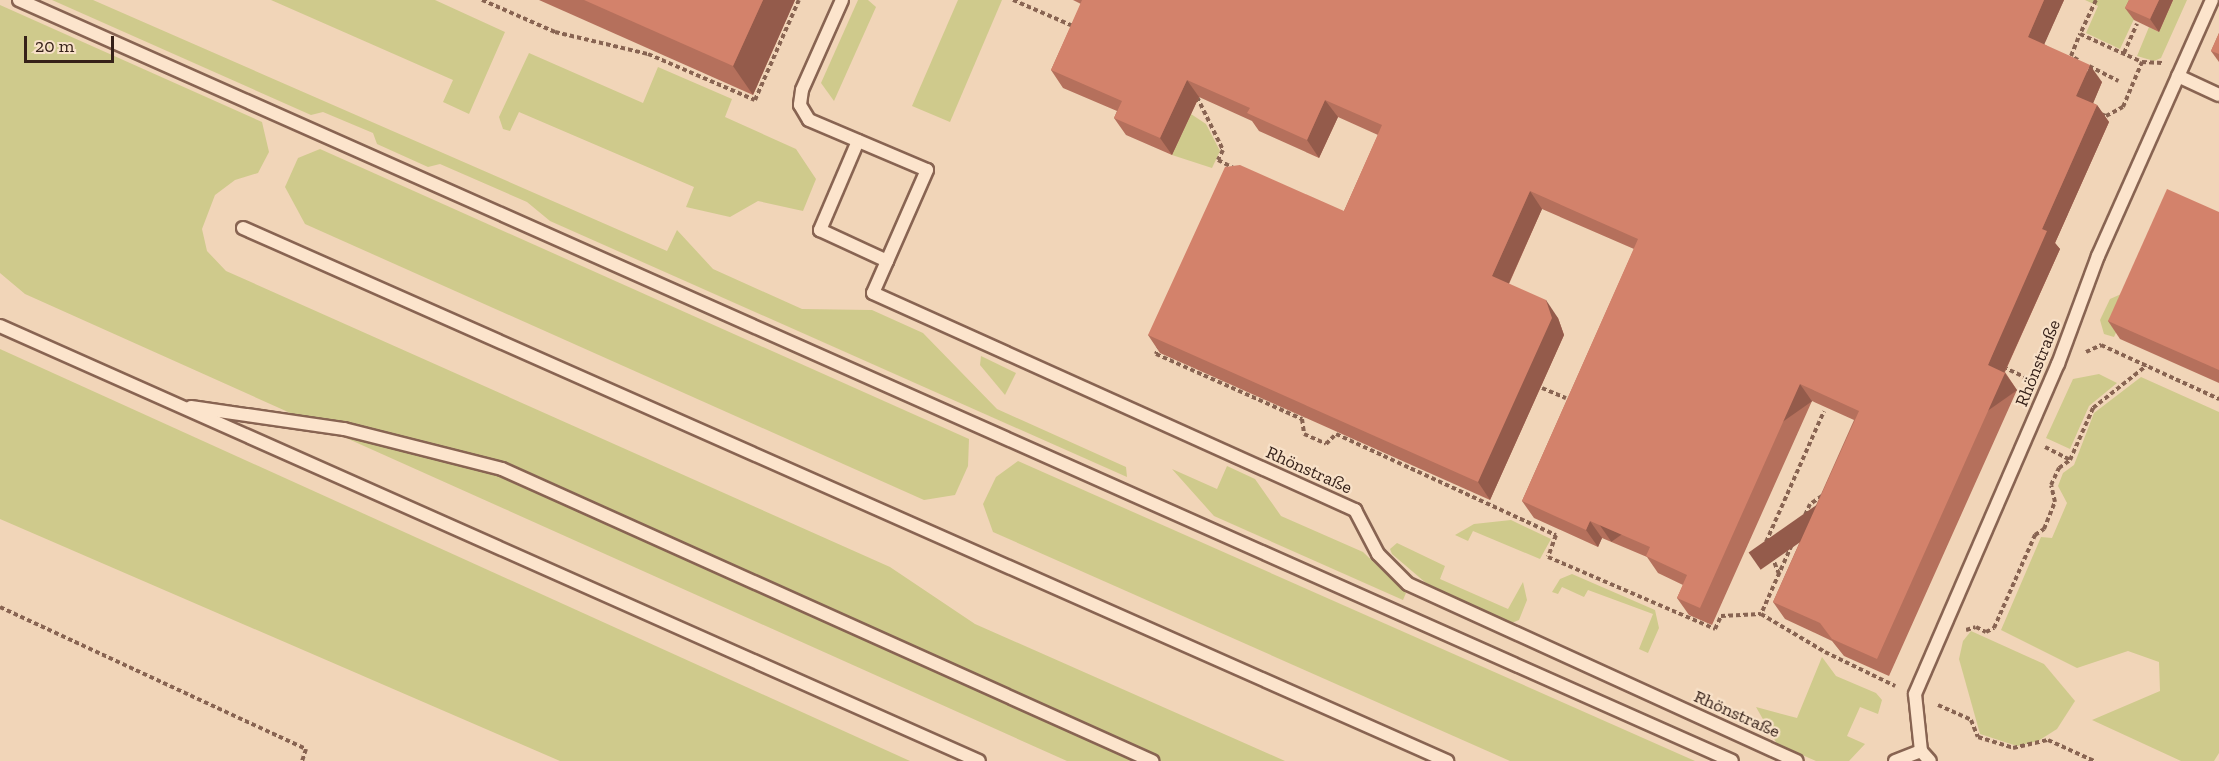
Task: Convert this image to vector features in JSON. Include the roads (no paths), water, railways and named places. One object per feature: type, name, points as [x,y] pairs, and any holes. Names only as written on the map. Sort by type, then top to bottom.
[{"type":"lane","points":[[19,0],[1732,761]]},
{"type":"lane","points":[[842,0],[802,90],[800,105],[809,120],[927,170],[887,261],[820,230],[858,141]]},
{"type":"lane","name":"Rhönstraße","points":[[1921,751],[1915,694],[2058,364],[2098,256],[2212,0]]},
{"type":"lane","points":[[2178,76],[2219,95]]},
{"type":"lane","points":[[243,228],[1447,761]]},
{"type":"lane","name":"Rhönstraße","points":[[887,261],[873,293],[1355,510],[1378,554],[1408,584],[1797,761]]},
{"type":"lane","points":[[0,326],[979,761]]},
{"type":"lane","points":[[175,404],[344,429],[502,469],[1152,761]]},
{"type":"lane","points":[[1895,761],[1921,751],[1929,761]]}]
